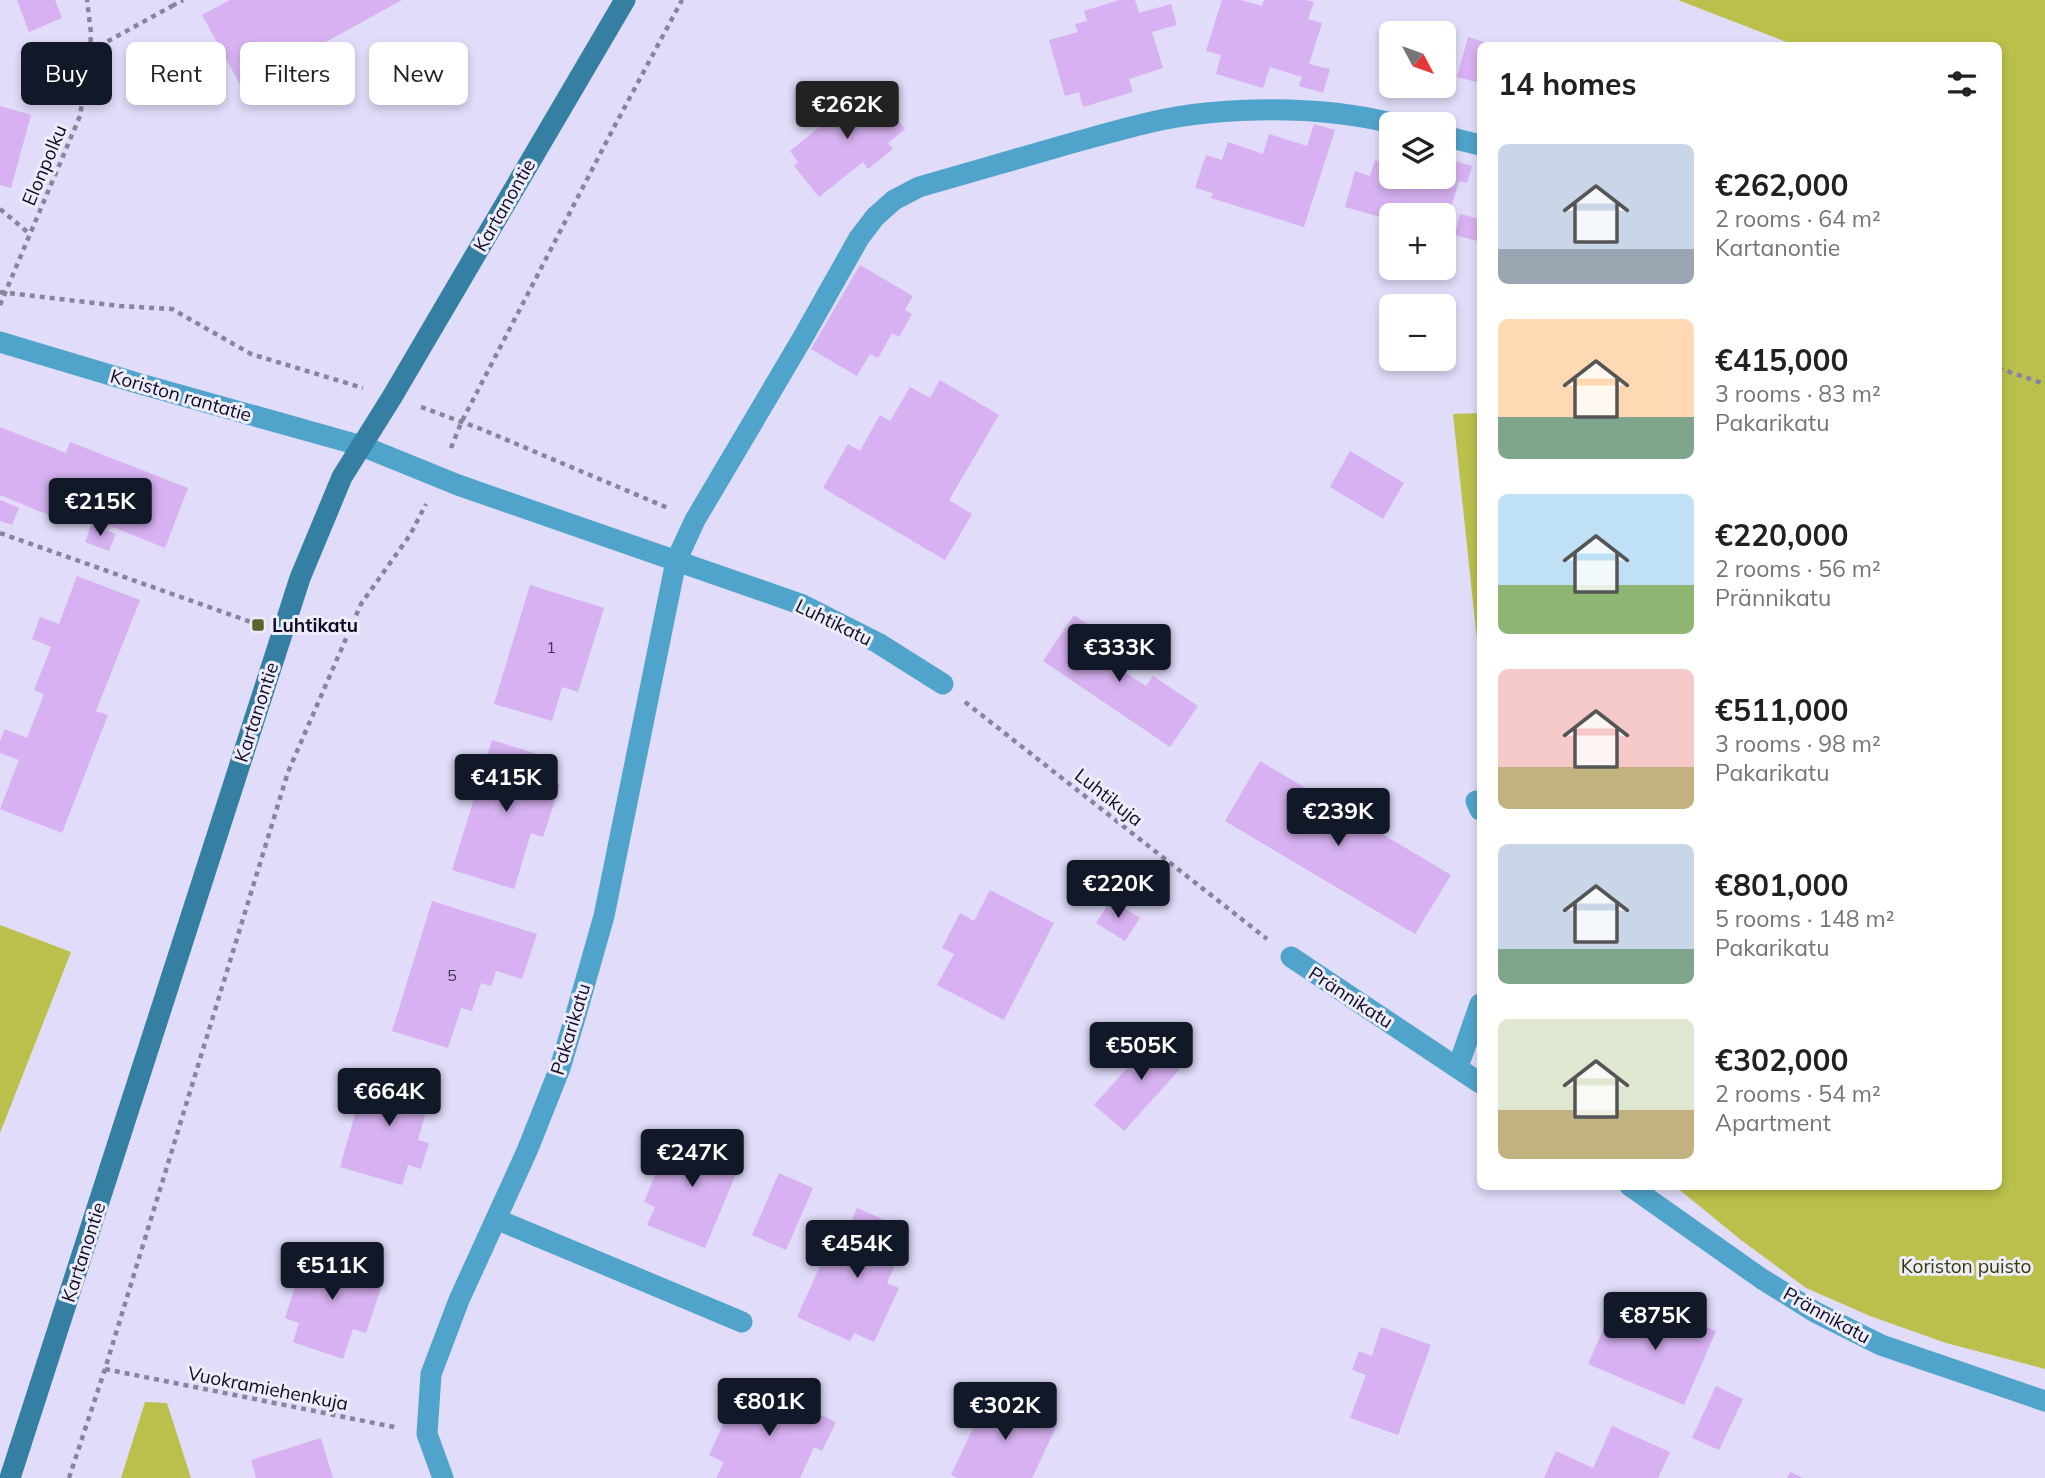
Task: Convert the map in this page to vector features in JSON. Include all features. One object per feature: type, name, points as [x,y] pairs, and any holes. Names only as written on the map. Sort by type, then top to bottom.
[{"type":"street","name":"Kartanontie","points":[[10,1478],[300,578],[342,477],[392,397],[625,0]]},
{"type":"street","name":"Pakarikatu","points":[[443,1478],[426,1434],[431,1374],[459,1300],[527,1151],[559,1068],[604,916],[676,561],[695,520],[859,238],[894,200],[919,187],[1119,130],[1205,113],[1262,110],[1312,111],[1379,120]]},
{"type":"street","points":[[1456,139],[1477,144]]},
{"type":"street","name":"Koriston rantatie","points":[[0,341],[137,383],[362,446]]},
{"type":"street","name":"Luhtikatu","points":[[362,446],[458,485],[803,605],[878,643],[943,684]]},
{"type":"street","name":"Prännikatu","points":[[1291,957],[1477,1081]]},
{"type":"street","points":[[1458,1068],[1477,1013]]},
{"type":"street","name":"Prännikatu","points":[[1636,1190],[1762,1279],[1815,1312],[1881,1345],[2045,1401]]},
{"type":"street","points":[[496,1219],[742,1322]]},
{"type":"path","name":"Elonpolku","points":[[87,0],[90,42]]},
{"type":"path","points":[[169,0],[172,6]]},
{"type":"path","points":[[106,42],[183,0]]},
{"type":"path","points":[[448,456],[461,423],[682,0]]},
{"type":"path","name":"Elonpolku","points":[[0,305],[2,293],[30,234],[80,116],[82,105]]},
{"type":"path","points":[[0,209],[30,234]]},
{"type":"path","points":[[2,293],[172,309],[251,354],[392,397],[695,520]]},
{"type":"path","points":[[2002,369],[2045,384]]},
{"type":"path","points":[[69,1478],[288,772],[361,604],[410,536],[431,494]]},
{"type":"path","points":[[0,533],[258,625]]},
{"type":"path","name":"Luhtikuja","points":[[943,684],[1291,957]]},
{"type":"path","name":"Vuokramiehenkuja","points":[[105,1369],[426,1434]]},
{"type":"green space","name":"Koriston puisto","points":[[1678,0],[2045,0],[2045,1369],[1946,1343],[1870,1316],[1806,1288],[1680,1190],[2002,1190],[2002,42],[1786,42]]},
{"type":"green space","points":[[1477,413],[1477,640],[1453,414]]},
{"type":"green space","points":[[0,925],[71,952],[0,1133]]},
{"type":"green space","points":[[145,1402],[167,1403],[191,1478],[121,1478]]},
{"type":"building","points":[[17,0],[55,0],[62,18],[29,32]]},
{"type":"building","points":[[230,0],[402,0],[326,42],[240,42],[240,84],[226,59],[226,42],[217,42],[202,15]]},
{"type":"building","points":[[1119,0],[1135,0],[1139,13],[1171,4],[1177,25],[1152,32],[1163,68],[1129,79],[1133,92],[1083,107],[1079,92],[1065,96],[1049,40],[1078,32],[1075,24],[1087,21],[1084,11]]},
{"type":"building","points":[[1222,0],[1241,0],[1262,6],[1264,0],[1314,2],[1308,19],[1322,23],[1309,64],[1330,69],[1323,93],[1299,86],[1302,77],[1270,67],[1263,88],[1216,74],[1221,55],[1206,51]]},
{"type":"building","points":[[1468,37],[1484,42],[1477,42],[1477,82],[1457,77]]},
{"type":"building","points":[[860,85],[871,99],[878,94],[905,129],[888,143],[893,149],[868,169],[863,162],[819,197],[794,166],[798,162],[790,151],[835,114],[830,109]]},
{"type":"building","points":[[0,106],[31,115],[11,188],[0,185]]},
{"type":"building","points":[[1314,124],[1335,130],[1304,227],[1211,198],[1213,193],[1195,188],[1206,155],[1222,160],[1228,142],[1263,154],[1269,134],[1307,146]]},
{"type":"building","points":[[1375,160],[1379,161],[1379,189],[1456,189],[1456,161],[1472,166],[1467,183],[1459,181],[1453,203],[1379,203],[1379,217],[1345,207],[1355,171],[1370,176]]},
{"type":"building","points":[[1460,214],[1477,218],[1477,241],[1456,235]]},
{"type":"building","points":[[860,265],[913,296],[905,310],[912,314],[899,337],[892,333],[878,358],[870,354],[857,376],[811,349]]},
{"type":"building","points":[[940,380],[999,415],[949,500],[972,514],[945,560],[823,488],[848,444],[860,451],[880,415],[890,421],[910,387],[930,398]]},
{"type":"building","points":[[0,427],[66,453],[70,442],[188,488],[165,548],[56,504],[51,516],[0,495]]},
{"type":"building","points":[[1350,451],[1404,483],[1383,519],[1330,487]]},
{"type":"building","points":[[0,500],[19,508],[12,525],[0,521]]},
{"type":"building","points":[[91,525],[116,534],[109,551],[85,542]]},
{"type":"building","points":[[77,576],[140,600],[96,711],[108,715],[62,833],[0,809],[19,760],[0,753],[0,741],[5,729],[27,738],[44,694],[34,690],[51,647],[32,639],[40,617],[59,624]]},
{"type":"building","points":[[530,585],[604,608],[578,692],[562,687],[552,721],[494,704]]},
{"type":"building","points":[[1074,615],[1105,636],[1094,652],[1146,686],[1153,676],[1198,706],[1170,747],[1043,661]]},
{"type":"building","points":[[492,740],[553,759],[546,781],[560,785],[543,837],[531,833],[514,889],[452,870]]},
{"type":"building","points":[[1260,761],[1451,875],[1415,934],[1225,821]]},
{"type":"building","points":[[990,890],[1054,923],[1004,1020],[937,985],[954,954],[942,948],[960,913],[974,921]]},
{"type":"building","points":[[1111,900],[1140,918],[1125,941],[1096,923]]},
{"type":"building","points":[[432,901],[537,934],[522,979],[496,971],[491,986],[481,983],[472,1011],[461,1008],[448,1048],[392,1031]]},
{"type":"building","points":[[1159,1033],[1189,1059],[1124,1131],[1094,1105]]},
{"type":"building","points":[[384,1069],[434,1083],[418,1140],[429,1143],[421,1169],[408,1165],[402,1185],[340,1167],[365,1079],[380,1084]]},
{"type":"building","points":[[680,1131],[743,1157],[705,1248],[647,1225],[655,1207],[644,1202],[659,1165],[665,1167]]},
{"type":"building","points":[[779,1173],[813,1188],[786,1250],[752,1235]]},
{"type":"building","points":[[857,1208],[910,1231],[887,1283],[899,1288],[874,1342],[854,1333],[850,1341],[797,1317],[824,1257],[834,1261]]},
{"type":"building","points":[[330,1245],[356,1254],[350,1271],[383,1282],[366,1333],[353,1329],[343,1359],[293,1342],[299,1323],[285,1318],[306,1253],[324,1259]]},
{"type":"building","points":[[1643,1299],[1716,1331],[1684,1405],[1588,1364],[1606,1323],[1627,1333]]},
{"type":"building","points":[[1381,1327],[1431,1345],[1398,1435],[1350,1418],[1366,1375],[1352,1370],[1359,1351],[1372,1356]]},
{"type":"building","points":[[758,1385],[836,1422],[822,1451],[814,1447],[800,1478],[716,1478],[724,1462],[709,1455],[736,1397],[749,1404]]},
{"type":"building","points":[[1716,1386],[1743,1399],[1719,1450],[1692,1438]]},
{"type":"building","points":[[990,1392],[1058,1423],[1032,1478],[958,1478],[951,1475]]},
{"type":"building","points":[[1612,1426],[1670,1452],[1658,1478],[1544,1478],[1556,1451],[1593,1468]]},
{"type":"building","points":[[321,1438],[333,1478],[256,1478],[251,1460]]},
{"type":"building","points":[[1790,1472],[1804,1478],[1787,1478]]},
{"type":"place","name":"Luhtikatu","points":[[258,625]]}]
